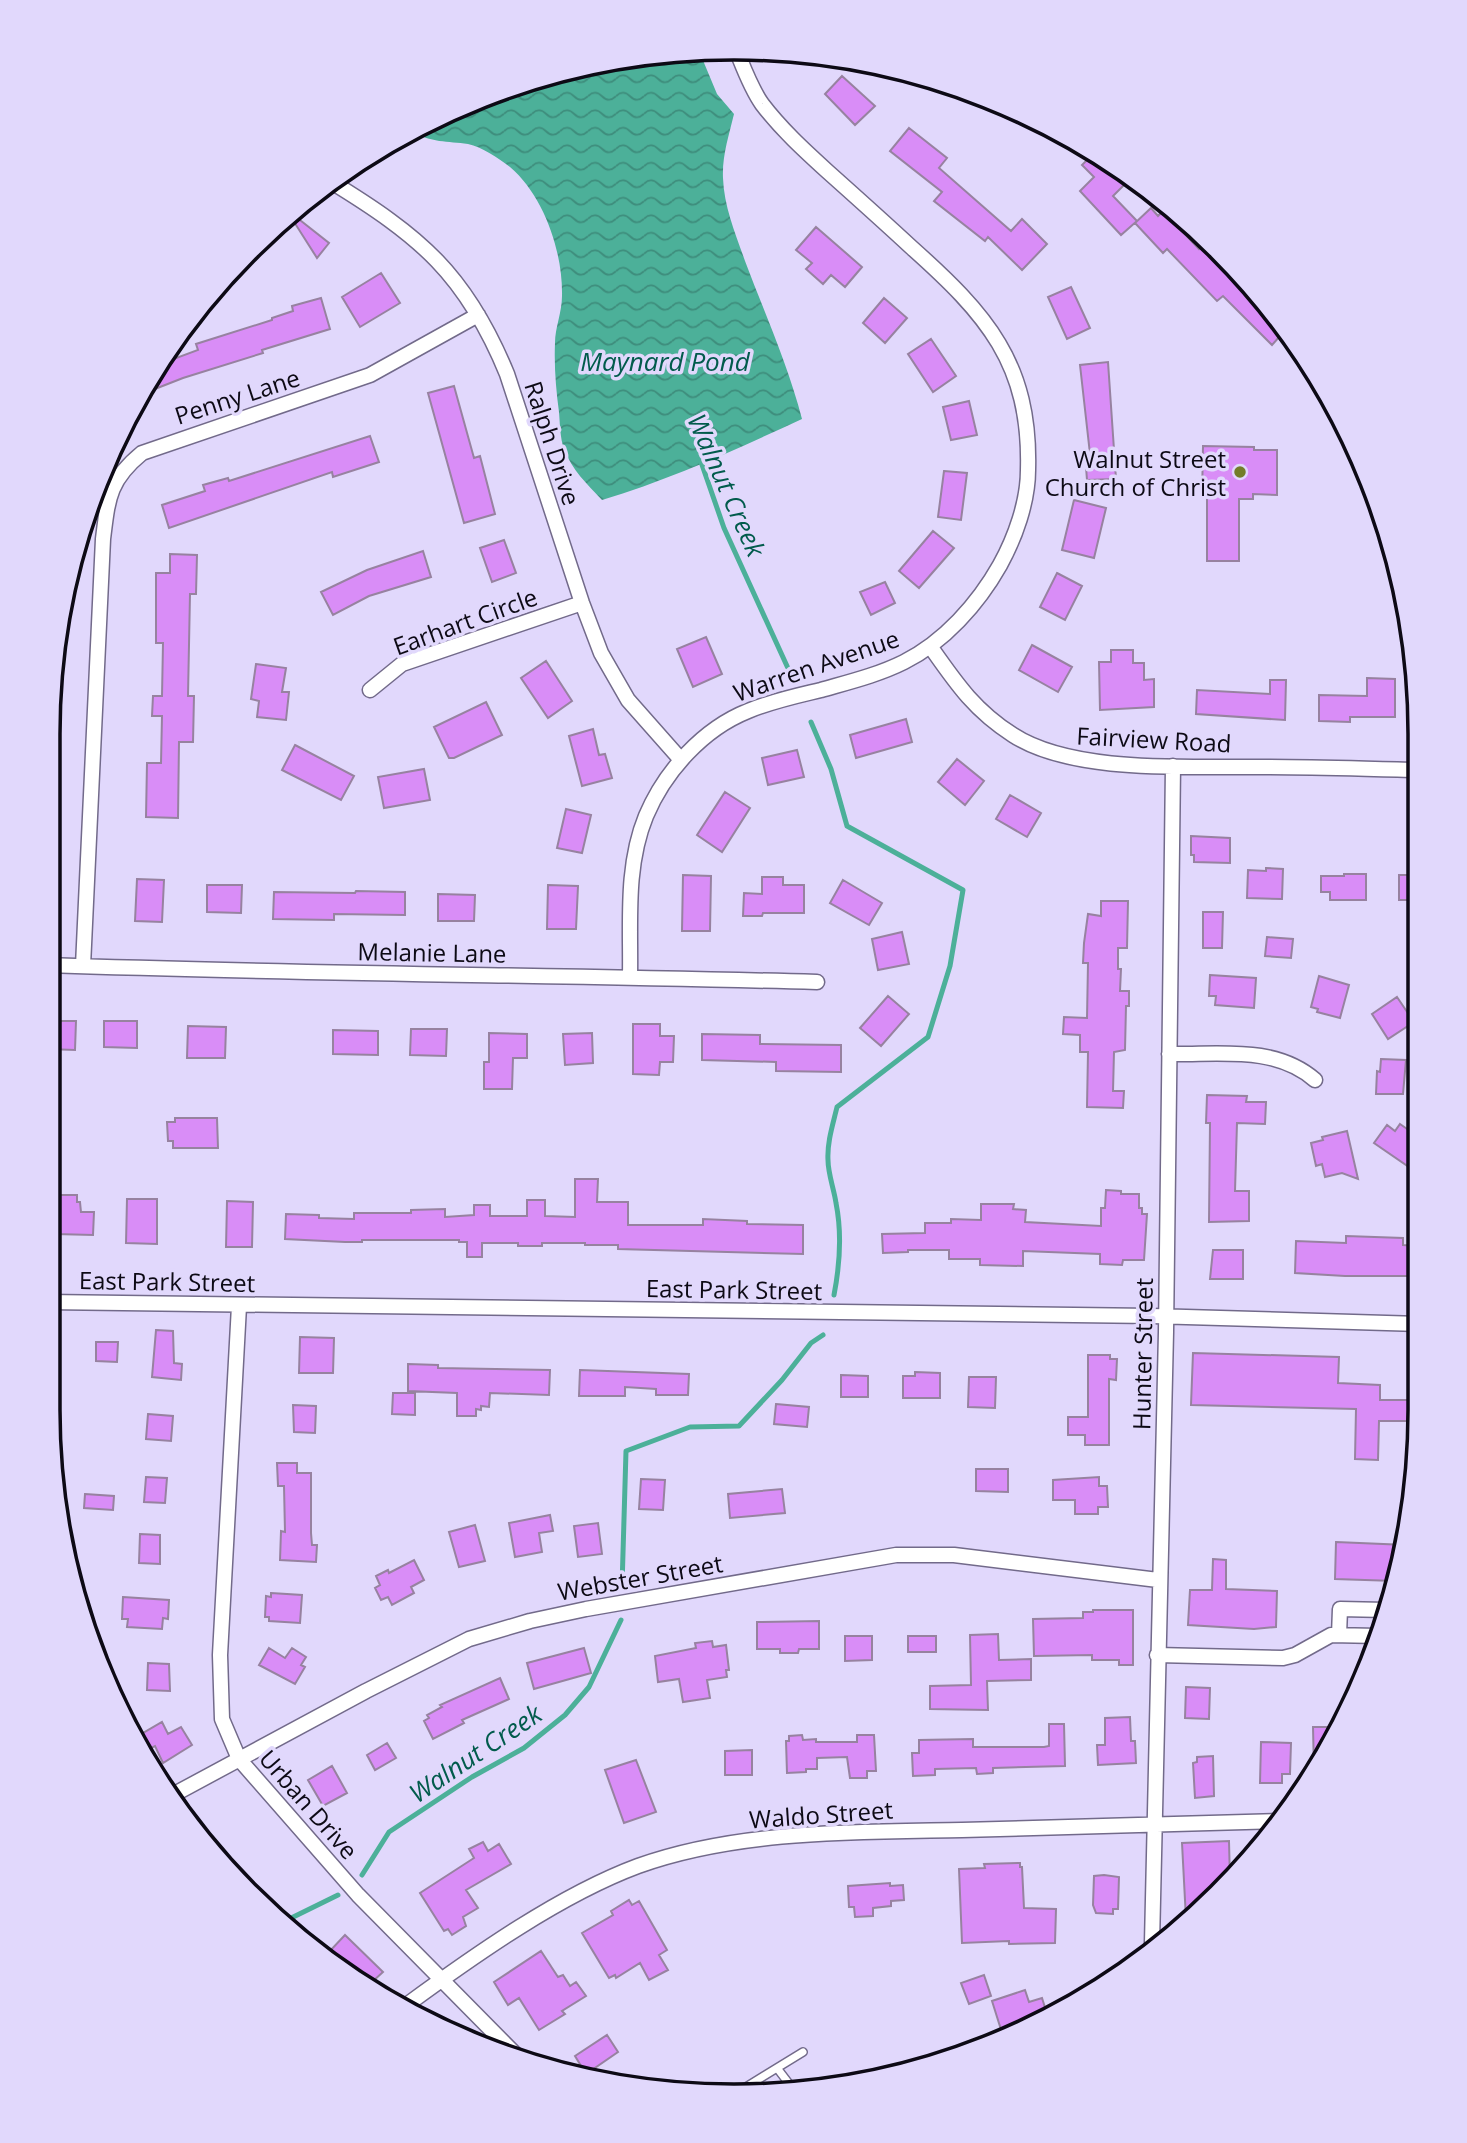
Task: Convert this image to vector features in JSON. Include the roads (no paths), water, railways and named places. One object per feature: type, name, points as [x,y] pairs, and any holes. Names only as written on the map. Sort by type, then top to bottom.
[{"type":"street","name":"Warren Avenue","points":[[630,977],[631,883],[638,838],[656,796],[681,760],[725,722],[747,711],[881,672],[904,662],[929,646],[987,587],[1008,550],[1025,496],[1028,476],[1029,442],[1018,387],[1008,360],[984,319],[951,282],[793,140],[761,102],[741,60]]},
{"type":"street","name":"Ralph Drive","points":[[340,187],[397,223],[429,250],[460,286],[478,315],[507,374],[582,603],[612,676],[641,717],[681,760]]},
{"type":"street","name":"Penny Lane","points":[[83,966],[103,539],[109,496],[117,476],[142,453],[370,375],[478,315]]},
{"type":"street","name":"Earhart Circle","points":[[370,690],[402,664],[582,603]]},
{"type":"street","name":"Fairview Road","points":[[929,646],[964,695],[1001,727],[1029,744],[1068,758],[1173,766],[1408,771]]},
{"type":"street","name":"Hunter Street","points":[[1152,1937],[1166,1317],[1173,766]]},
{"type":"street","name":"Melanie Lane","points":[[60,965],[356,975],[630,977],[817,982]]},
{"type":"street","points":[[1169,1054],[1264,1055],[1295,1065],[1315,1080]]},
{"type":"street","name":"East Park Street","points":[[60,1302],[1166,1317],[1408,1324]]},
{"type":"street","name":"Urban Drive","points":[[239,1306],[220,1655],[222,1719],[239,1759],[358,1895],[505,2043]]},
{"type":"street","name":"Webster Street","points":[[179,1792],[469,1639],[530,1620],[895,1555],[954,1555],[1158,1580]]},
{"type":"street","points":[[1339,1635],[1340,1609],[1377,1610]]},
{"type":"street","points":[[1157,1655],[1283,1658],[1295,1655],[1324,1637],[1368,1636]]},
{"type":"street","name":"Waldo Street","points":[[412,2001],[537,1918],[610,1879],[638,1866],[707,1847],[769,1838],[862,1833],[1267,1821]]},
{"type":"lane","points":[[752,2083],[803,2052]]},
{"type":"lane","points":[[777,2068],[787,2081]]},
{"type":"water","name":"Maynard Pond","points":[[703,61],[717,94],[734,114],[724,162],[726,200],[734,231],[783,359],[802,419],[678,473],[602,500],[567,457],[562,440],[555,352],[562,302],[561,279],[555,243],[542,209],[522,179],[490,153],[473,145],[422,136],[476,111],[559,82],[646,65]]},
{"type":"waterway","name":"Walnut Creek","points":[[700,459],[724,528],[792,677]]},
{"type":"waterway","name":"Walnut Creek","points":[[811,722],[831,769],[847,826],[963,890],[950,966],[928,1037],[837,1107],[828,1153],[840,1237],[834,1295]]},
{"type":"waterway","name":"Walnut Creek","points":[[622,1587],[626,1451],[690,1427],[739,1426],[782,1380],[811,1343],[823,1335]]},
{"type":"waterway","name":"Walnut Creek","points":[[362,1875],[389,1832],[472,1777],[524,1748],[565,1715],[589,1687],[621,1620]]},
{"type":"waterway","name":"Walnut Creek","points":[[291,1918],[338,1895]]},
{"type":"place","name":"Walnut Street Church of Christ","points":[[1240,472]]}]
